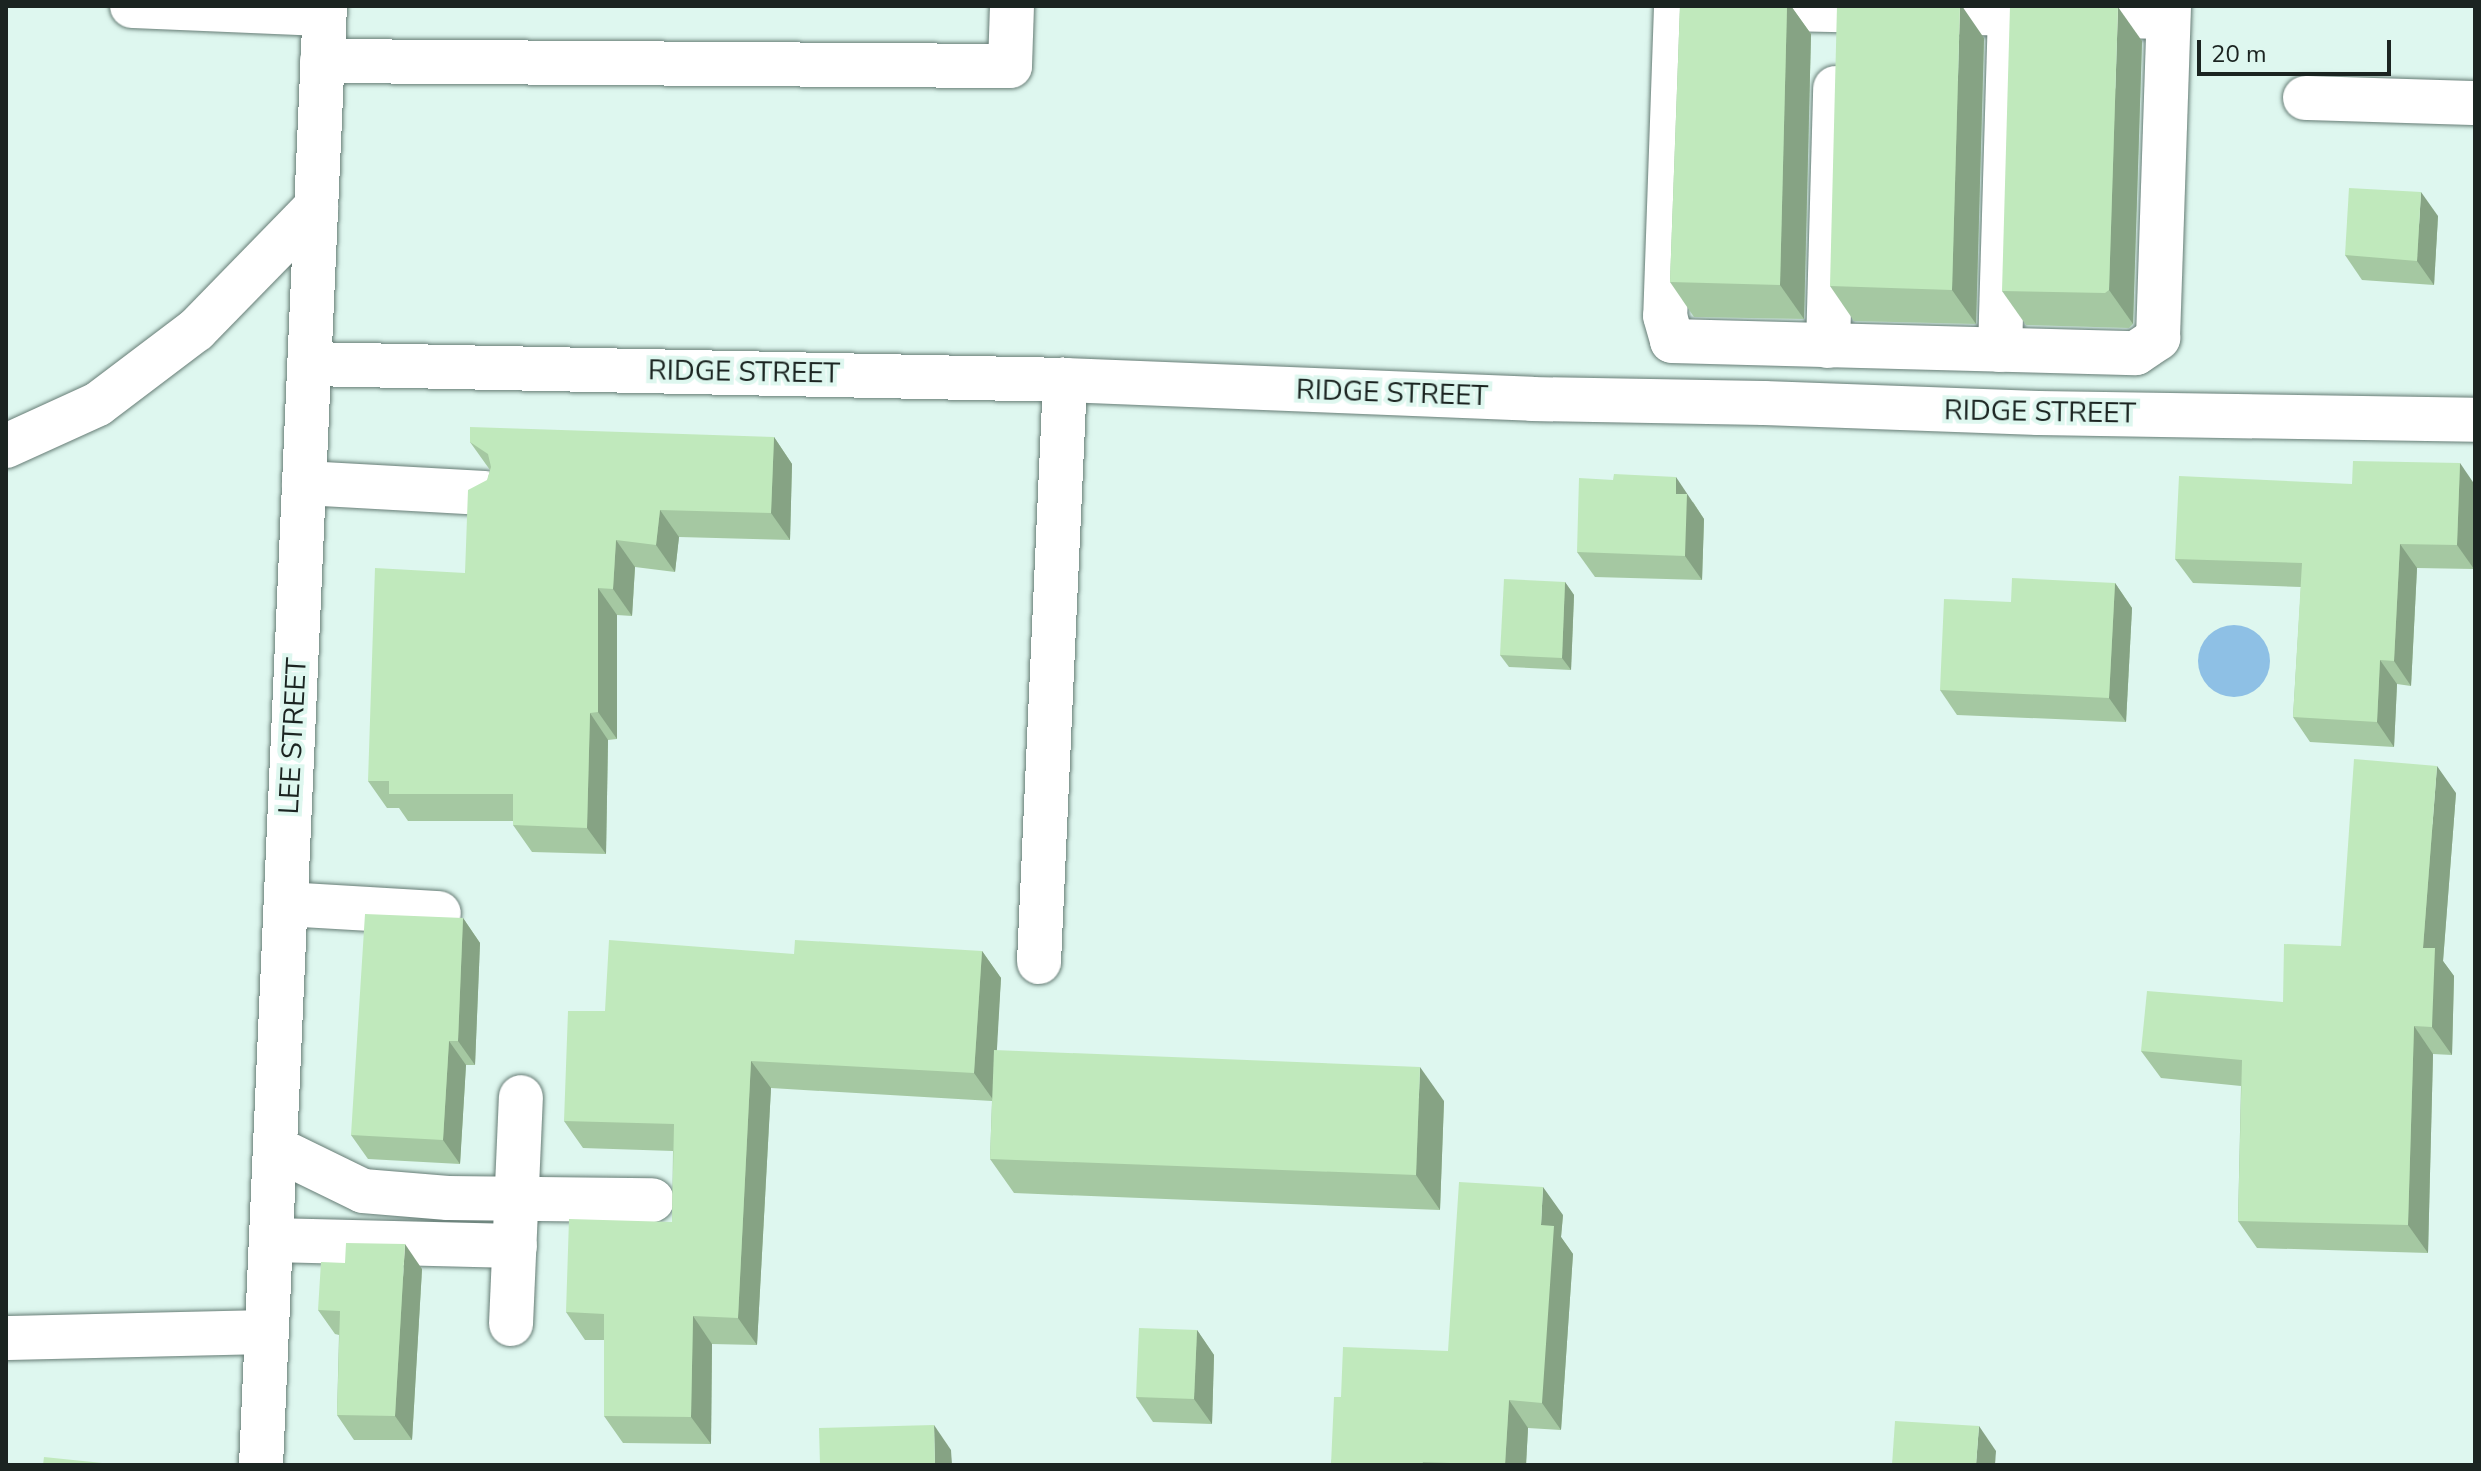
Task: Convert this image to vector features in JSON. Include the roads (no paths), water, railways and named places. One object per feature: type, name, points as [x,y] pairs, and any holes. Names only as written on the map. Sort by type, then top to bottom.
[{"type":"street","points":[[132,6],[324,10]]},
{"type":"street","points":[[322,61],[1010,66],[1012,6]]},
{"type":"street","points":[[1663,6],[2168,12],[2158,338],[2136,353],[1672,341],[1665,316],[1676,7]]},
{"type":"street","points":[[1828,346],[1837,8]]},
{"type":"street","name":"LEE STREET","points":[[261,1465],[324,10]]},
{"type":"street","points":[[2000,350],[2010,10]]},
{"type":"street","points":[[2305,98],[2475,103]]},
{"type":"street","points":[[6,446],[98,404],[196,330],[316,207]]},
{"type":"street","name":"RIDGE STREET","points":[[309,364],[1065,380],[1532,399],[2475,420]]},
{"type":"street","points":[[1039,962],[1065,380]]},
{"type":"street","points":[[304,483],[485,493]]},
{"type":"street","points":[[286,904],[439,913]]},
{"type":"street","points":[[511,1324],[521,1097]]},
{"type":"street","points":[[275,1148],[363,1191],[517,1199],[652,1200]]},
{"type":"street","points":[[271,1240],[515,1246]]},
{"type":"street","points":[[6,1338],[266,1332]]},
{"type":"water","points":[[2234,625],[2260,635],[2270,661],[2260,687],[2234,697],[2208,687],[2198,661],[2208,635]]}]
